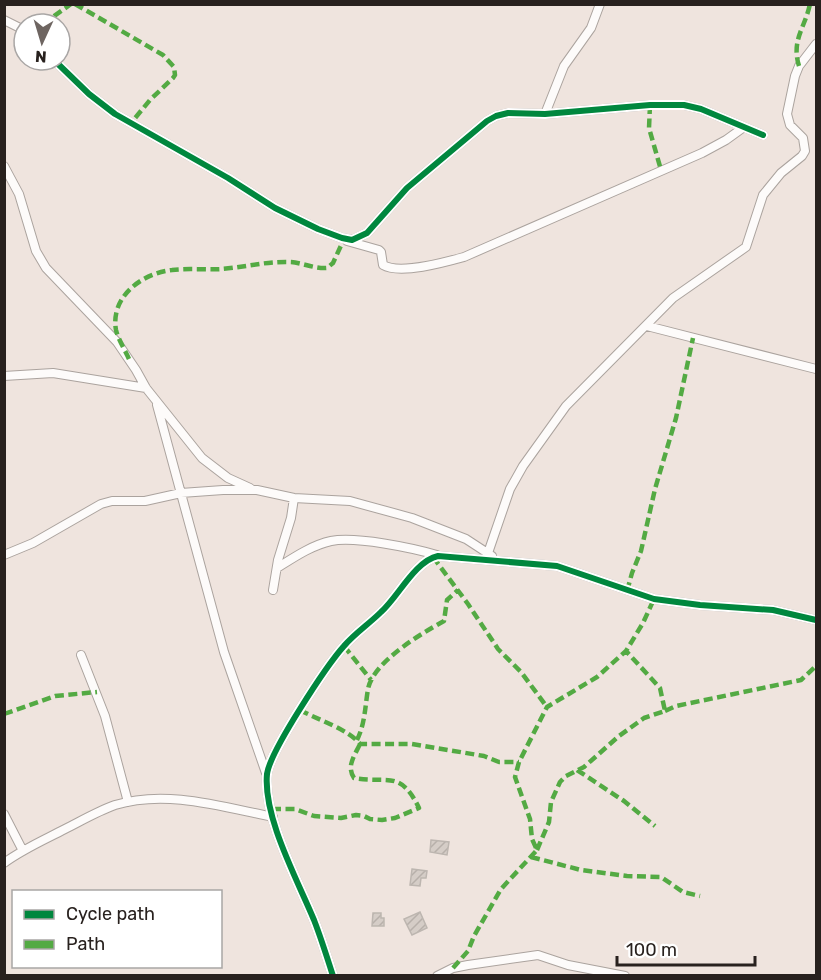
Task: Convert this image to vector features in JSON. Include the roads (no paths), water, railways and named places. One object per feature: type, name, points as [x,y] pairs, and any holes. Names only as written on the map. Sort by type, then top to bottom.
[{"type":"street","points":[[545,114],[564,66],[591,28],[600,4]]},
{"type":"street","points":[[492,556],[510,489],[523,466],[566,406],[673,298],[746,247],[763,195],[787,167],[805,151],[804,141],[790,125],[787,114],[799,66],[816,44]]},
{"type":"street","points":[[66,72],[89,94],[115,114],[228,178],[275,208],[318,230],[352,240],[367,233],[407,188],[496,116],[508,113],[545,114],[650,105],[684,105],[701,109],[763,135]]},
{"type":"street","points":[[342,238],[379,250],[383,265],[390,268],[408,268],[455,260],[702,153],[732,137],[744,127]]},
{"type":"street","points":[[4,165],[19,194],[36,251],[45,268],[117,342],[146,388],[202,458],[228,478],[257,490],[294,498],[336,499],[367,505],[412,518],[466,539],[492,556]]},
{"type":"street","points":[[647,326],[816,369]]},
{"type":"street","points":[[4,376],[53,373],[146,388]]},
{"type":"street","points":[[156,401],[224,652],[267,776],[273,817],[283,847],[315,922],[333,975]]},
{"type":"street","points":[[4,555],[33,543],[101,504],[112,501],[145,501],[181,493],[257,490]]},
{"type":"street","points":[[273,590],[294,498]]},
{"type":"street","points":[[277,568],[314,548],[339,540],[371,542],[423,551],[438,556]]},
{"type":"street","points":[[267,776],[268,766],[283,738],[344,646],[381,612],[421,566],[433,557],[492,556],[557,566],[654,598],[700,605],[773,610],[816,620]]},
{"type":"street","points":[[81,656],[105,716],[128,802]]},
{"type":"street","points":[[4,862],[113,806],[128,802],[180,800],[273,817]]},
{"type":"street","points":[[4,814],[23,851]]},
{"type":"street","points":[[437,975],[468,965],[538,955],[568,965],[625,975]]}]
